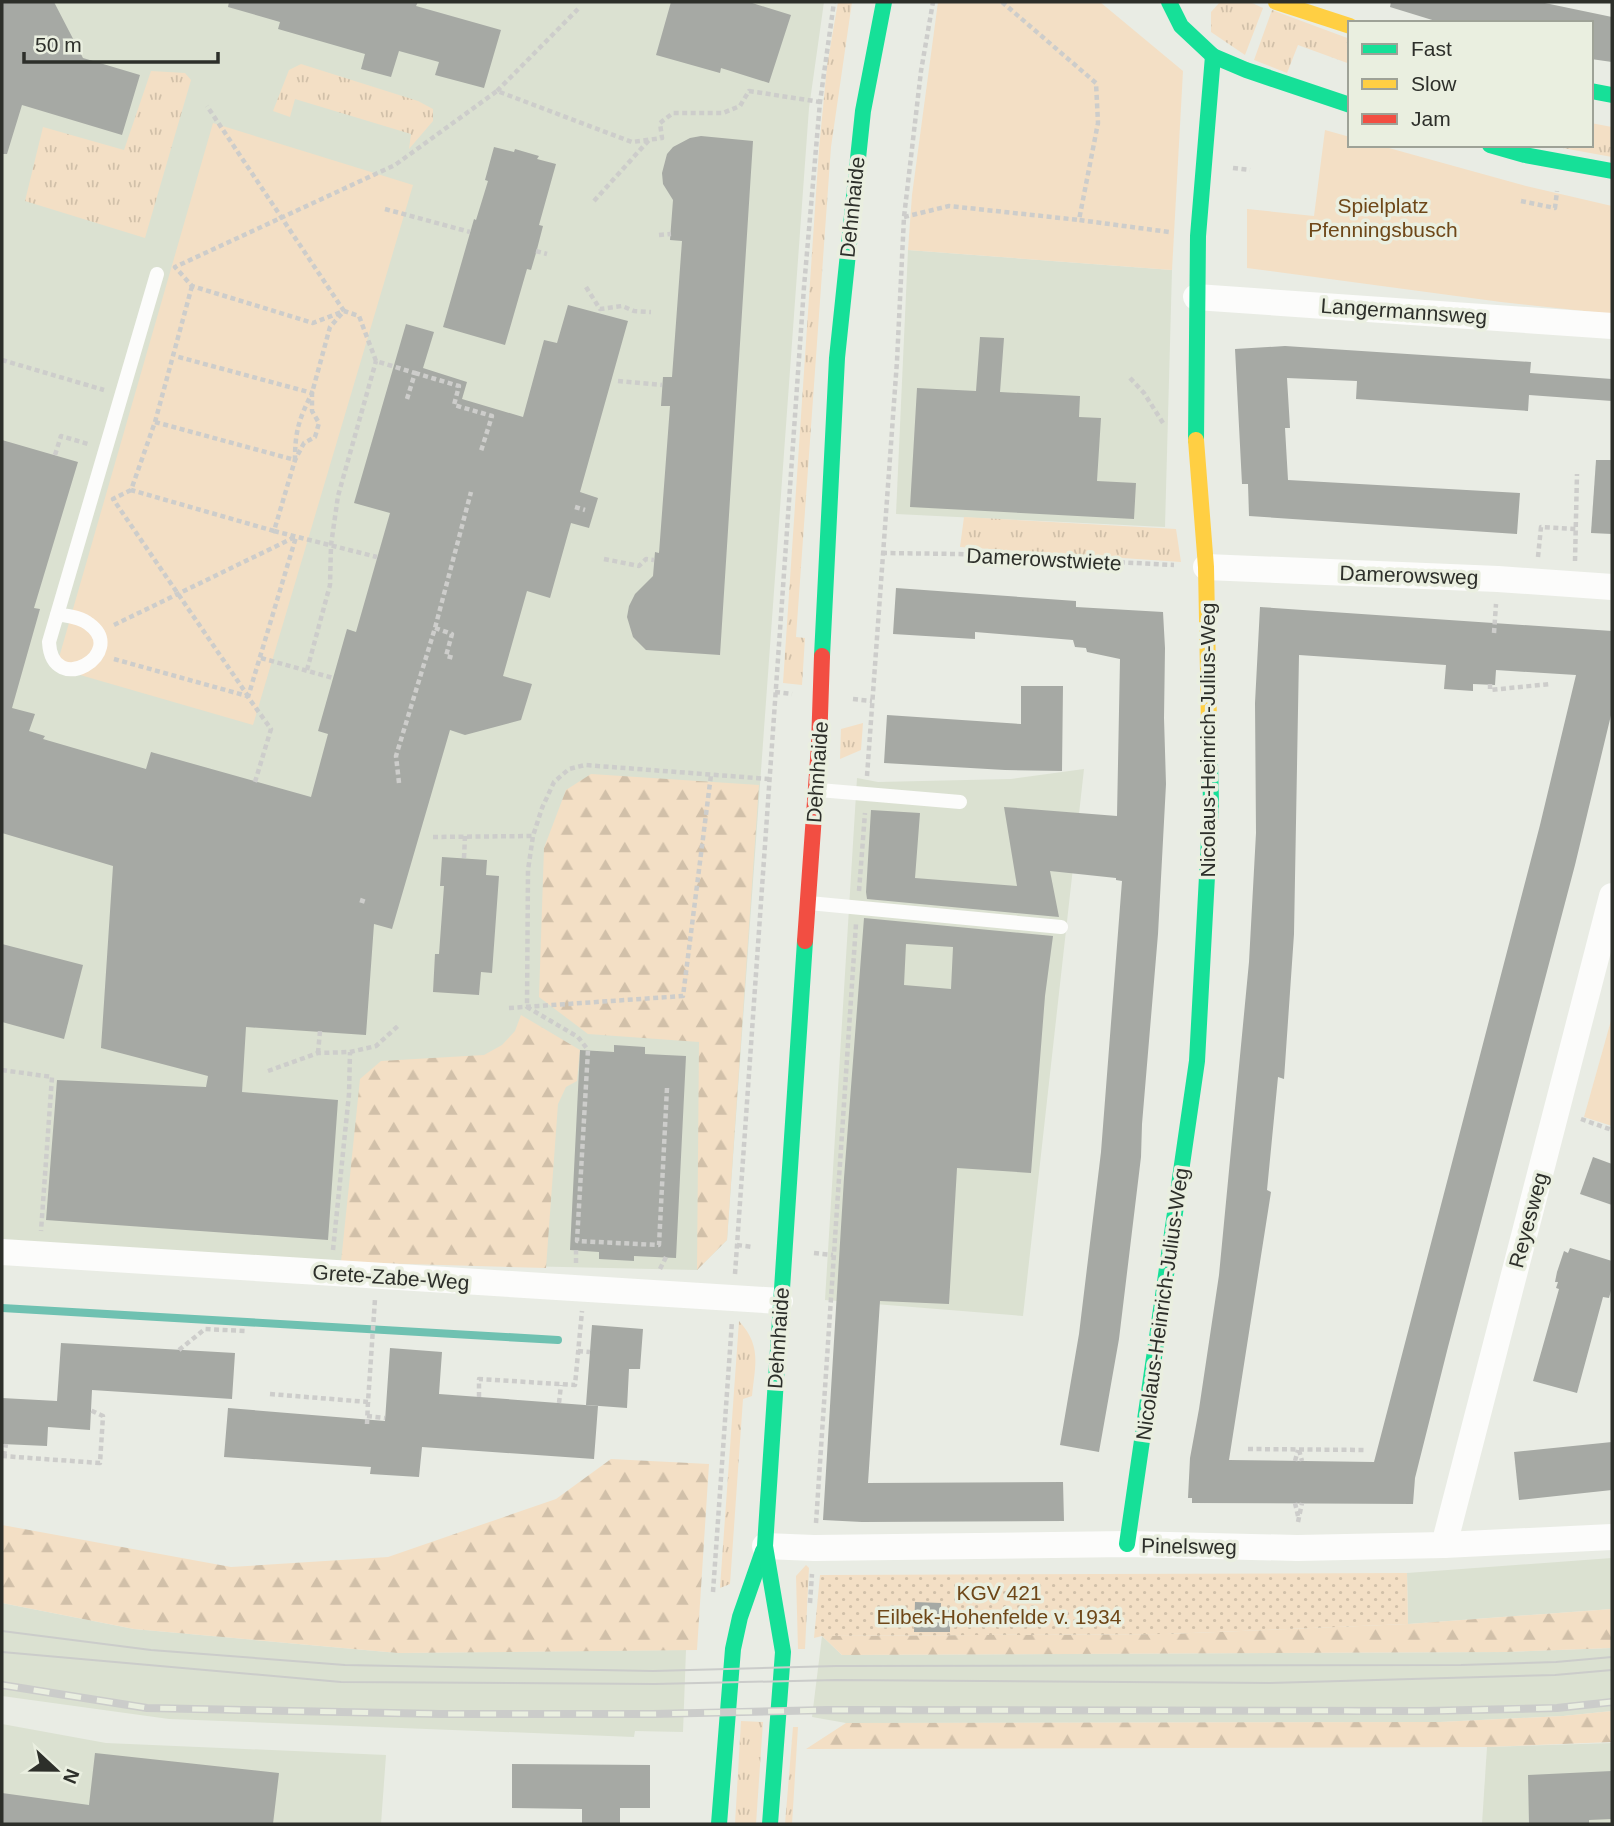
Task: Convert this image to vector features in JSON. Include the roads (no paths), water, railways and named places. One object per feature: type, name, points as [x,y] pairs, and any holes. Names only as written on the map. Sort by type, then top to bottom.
[{"type":"main road","name":"Dehnhaide","points":[[770,1824],[783,1652],[781,1624],[768,1574],[765,1546],[816,789],[837,358],[863,111],[884,2]]},
{"type":"main road","points":[[1169,2],[1181,26],[1213,57],[1348,104]]},
{"type":"main road","points":[[1276,2],[1348,25]]},
{"type":"main road","name":"Nicolaus-Heinrich-Julius-Weg","points":[[1127,1544],[1197,1061],[1211,802],[1206,567],[1196,454],[1196,297],[1198,236],[1213,57]]},
{"type":"main road","points":[[1593,91],[1612,95]]},
{"type":"main road","points":[[1497,147],[1525,155],[1612,171]]},
{"type":"main road","name":"Dehnhaide","points":[[719,1824],[733,1648],[740,1617],[765,1546]]},
{"type":"street","name":"Langermannsweg","points":[[1196,297],[1612,326]]},
{"type":"street","name":"Damerowsweg","points":[[1206,567],[1612,587]]},
{"type":"street","name":"Reyesweg","points":[[1444,1545],[1612,896]]},
{"type":"street","name":"Grete-Zabe-Weg","points":[[2,1252],[331,1273],[580,1279],[780,1301]]},
{"type":"street","name":"Pinelsweg","points":[[765,1546],[828,1548],[1127,1544],[1260,1548],[1444,1545],[1612,1537]]},
{"type":"lane","points":[[57,614],[85,621],[97,634],[100,646],[88,666],[78,669],[65,668],[57,663],[50,652],[49,642],[57,614],[106,449],[157,274]]},
{"type":"lane","points":[[816,789],[961,802]]},
{"type":"lane","points":[[808,902],[1061,927]]},
{"type":"waterway","points":[[2,1308],[558,1340]]},
{"type":"tram line","points":[[2,1631],[151,1650],[345,1665],[653,1671],[836,1666],[1461,1665],[1612,1657]]},
{"type":"tram line","points":[[2,1652],[341,1682],[655,1684],[836,1680],[1270,1683],[1555,1675],[1612,1670]]},
{"type":"railway","points":[[2,1685],[147,1708],[441,1714],[653,1714],[828,1710],[1425,1711],[1557,1708],[1612,1702]]},
{"type":"park label","name":"Spielplatz Pfenningsbusch","points":[[1383,217]]},
{"type":"park label","name":"KGV 421 Eilbek-Hohenfelde v. 1934","points":[[999,1604]]}]
